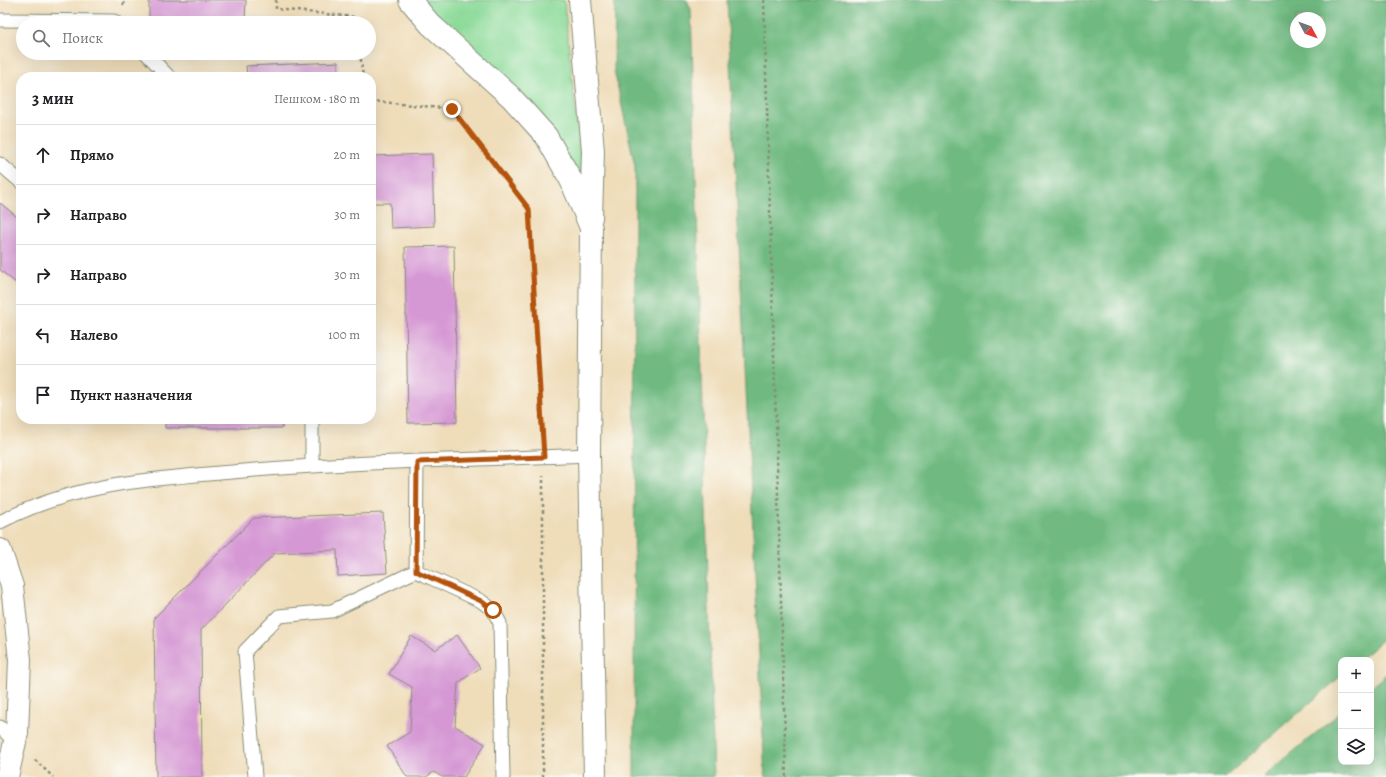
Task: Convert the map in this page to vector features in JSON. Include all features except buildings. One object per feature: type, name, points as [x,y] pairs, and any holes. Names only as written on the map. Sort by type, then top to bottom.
[{"type":"street","points":[[410,0],[430,24],[512,97],[546,136],[571,180],[591,228]]},
{"type":"street","points":[[580,0],[592,150],[589,455],[595,777]]},
{"type":"street","points":[[0,550],[12,586],[20,660],[15,742],[7,777]]},
{"type":"lane","points":[[0,20],[16,20]]},
{"type":"lane","points":[[153,60],[165,72]]},
{"type":"lane","points":[[0,164],[16,178]]},
{"type":"lane","points":[[312,424],[312,465]]},
{"type":"lane","points":[[0,522],[26,508],[65,495],[133,481],[312,465],[589,455]]},
{"type":"lane","points":[[416,571],[417,462]]},
{"type":"lane","points":[[255,777],[245,651],[279,616],[332,612],[416,571]]},
{"type":"lane","points":[[416,571],[481,601],[493,610],[500,623],[503,777]]},
{"type":"lane","points":[[0,727],[15,742]]},
{"type":"path","points":[[276,0],[276,9],[345,16]]},
{"type":"path","points":[[764,0],[786,777]]},
{"type":"path","points":[[361,60],[362,72]]},
{"type":"path","points":[[376,101],[452,109],[529,209],[544,457],[543,777]]},
{"type":"green space","points":[[410,0],[564,0],[582,175],[571,180]]},
{"type":"green space","points":[[615,0],[687,0],[691,9],[714,777],[634,777],[635,166],[614,70]]},
{"type":"green space","points":[[727,0],[1386,0],[1386,637],[1363,657],[1338,657],[1338,679],[1225,777],[765,777]]},
{"type":"green space","points":[[1386,674],[1386,777],[1263,777],[1338,714],[1338,765],[1374,765],[1374,684]]},
{"type":"route","points":[[452,109],[529,209],[544,457],[417,462],[416,571],[481,601],[493,610]]}]
